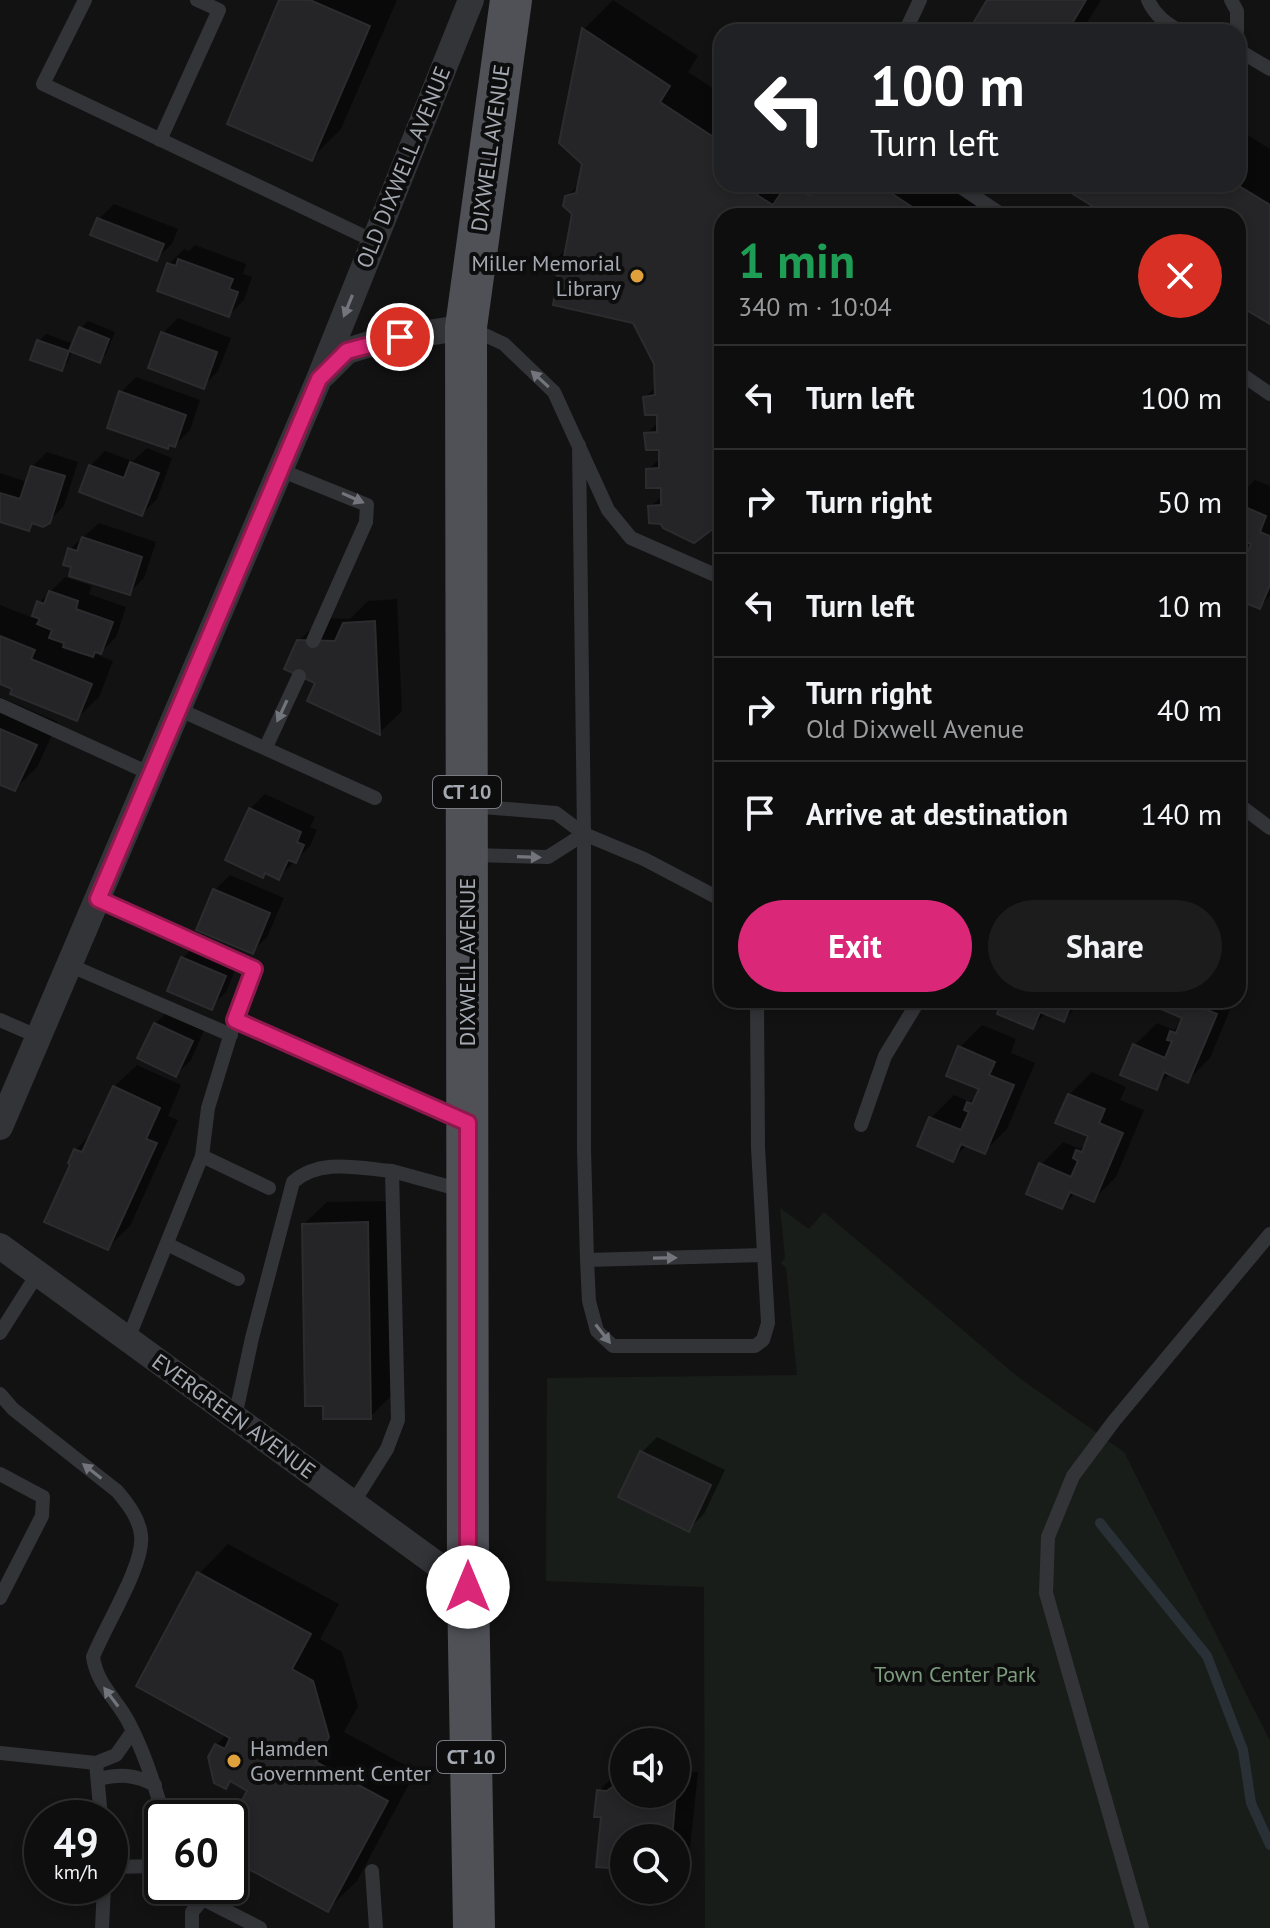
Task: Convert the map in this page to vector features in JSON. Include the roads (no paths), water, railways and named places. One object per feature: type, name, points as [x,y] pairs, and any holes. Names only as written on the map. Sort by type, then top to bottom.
[{"type":"main road","name":"DIXWELL AVENUE","points":[[474,1928],[468,1587],[466,327],[511,0]]},
{"type":"street","name":"OLD DIXWELL AVENUE","points":[[0,1127],[319,379],[471,0]]},
{"type":"street","name":"OLD DIXWELL AVENUE","points":[[319,379],[347,351],[383,340],[466,327]]},
{"type":"street","name":"EVERGREEN AVENUE","points":[[0,1246],[468,1587]]},
{"type":"lane","points":[[85,0],[43,84],[374,241]]},
{"type":"lane","points":[[160,140],[219,10],[197,0]]},
{"type":"lane","points":[[909,24],[920,0]]},
{"type":"lane","points":[[1148,0],[1152,10],[1166,24]]},
{"type":"lane","points":[[1231,0],[1237,11],[1237,24]]},
{"type":"lane","points":[[1246,55],[1270,69]]},
{"type":"lane","points":[[968,192],[992,208]]},
{"type":"lane","points":[[466,327],[504,344],[554,392],[608,510],[631,538],[714,574]]},
{"type":"lane","points":[[1246,378],[1270,394]]},
{"type":"lane","points":[[579,445],[587,1260],[589,1301],[597,1331],[613,1346],[755,1346],[763,1340],[768,1323],[758,1148],[757,1008]]},
{"type":"lane","points":[[280,470],[367,505],[366,522],[313,641]]},
{"type":"lane","points":[[266,747],[299,676]]},
{"type":"lane","points":[[0,705],[151,774]]},
{"type":"lane","points":[[178,709],[375,798]]},
{"type":"lane","points":[[467,806],[556,813],[584,834],[644,859],[714,896]]},
{"type":"lane","points":[[1246,810],[1270,828]]},
{"type":"lane","points":[[467,855],[548,857],[584,834]]},
{"type":"lane","points":[[98,899],[254,969],[208,1108],[202,1156],[128,1339]]},
{"type":"lane","points":[[69,965],[233,1027],[468,1123]]},
{"type":"lane","points":[[861,1125],[885,1056],[914,1008]]},
{"type":"lane","points":[[0,1020],[39,1037]]},
{"type":"lane","points":[[202,1156],[269,1188]]},
{"type":"lane","points":[[235,1417],[252,1338],[293,1182],[306,1171],[331,1166],[392,1171],[468,1192]]},
{"type":"lane","points":[[353,1503],[387,1449],[398,1420],[392,1171]]},
{"type":"lane","points":[[1142,1928],[1046,1593],[1048,1537],[1073,1476],[1114,1421],[1270,1234]]},
{"type":"lane","points":[[167,1244],[238,1279]]},
{"type":"lane","points":[[587,1260],[763,1255]]},
{"type":"lane","points":[[0,1333],[38,1273]]},
{"type":"lane","points":[[0,1394],[13,1409],[117,1491],[138,1522],[142,1537],[138,1563],[93,1657],[102,1685],[147,1758],[159,1800]]},
{"type":"lane","points":[[0,1474],[43,1497],[42,1516],[0,1598]]},
{"type":"lane","points":[[97,1771],[116,1755],[133,1731]]},
{"type":"lane","points":[[0,1753],[137,1776],[155,1785]]},
{"type":"lane","points":[[97,1771],[99,1800]]},
{"type":"lane","points":[[372,1871],[376,1928]]},
{"type":"lane","points":[[102,1928],[103,1904]]},
{"type":"lane","points":[[192,1928],[192,1912],[199,1904]]},
{"type":"lane","points":[[213,1904],[260,1928]]},
{"type":"waterway","points":[[1100,1523],[1207,1656],[1243,1750],[1251,1803],[1270,1845]]},
{"type":"place","name":"Miller Memorial Library","points":[[637,276]]},
{"type":"place","name":"Hamden Government Center","points":[[234,1761]]},
{"type":"park label","name":"Town Center Park","points":[[955,1674]]}]
